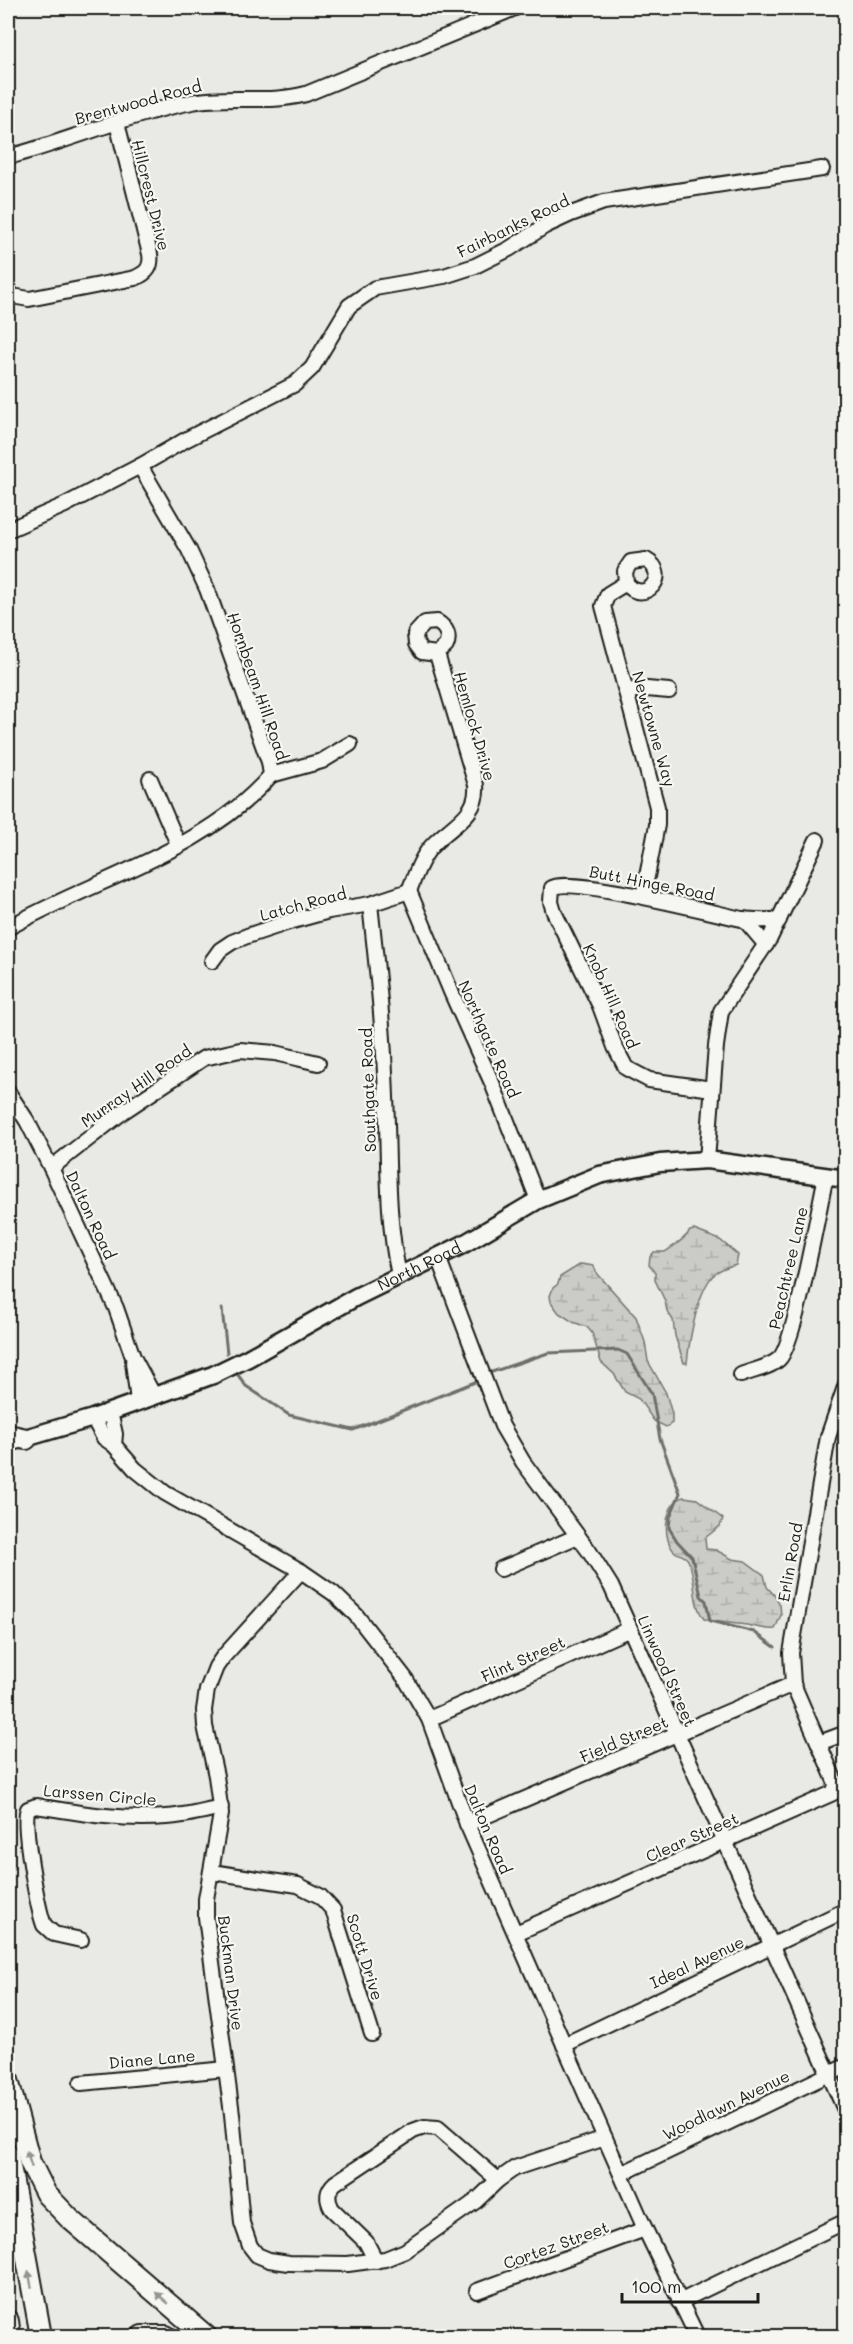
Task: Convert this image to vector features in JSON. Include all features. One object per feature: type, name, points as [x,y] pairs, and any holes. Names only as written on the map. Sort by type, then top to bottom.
[{"type":"highway","points":[[8,2080],[30,2162],[46,2194],[69,2218],[206,2337]]},
{"type":"highway","points":[[8,2155],[41,2337]]},
{"type":"highway","points":[[8,2321],[10,2337]]},
{"type":"highway","points":[[142,2337],[166,2337]]},
{"type":"main road","name":"North Road","points":[[14,1439],[93,1418],[213,1375],[248,1358],[356,1297],[438,1257],[538,1200],[580,1181],[619,1169],[674,1161],[707,1160],[846,1179]]},
{"type":"street","name":"Brentwood Road","points":[[8,157],[201,100],[280,98],[306,94],[515,8]]},
{"type":"street","name":"Hillcrest Drive","points":[[8,290],[16,298],[34,299],[135,278],[148,270],[150,254],[117,123]]},
{"type":"street","name":"Fairbanks Road","points":[[140,466],[187,439],[295,384],[312,369],[349,306],[375,288],[444,276],[476,266],[509,249],[545,226],[604,202],[822,169]]},
{"type":"street","points":[[8,530],[65,505],[140,466]]},
{"type":"street","name":"Hornbeam Hill Road","points":[[8,928],[178,844],[239,808],[271,776],[266,752],[207,588],[189,550],[140,466]]},
{"type":"street","name":"Newtowne Way","points":[[626,583],[608,594],[603,606],[657,807],[657,825],[643,897]]},
{"type":"street","name":"Hemlock Drive","points":[[409,891],[428,850],[440,836],[464,818],[476,799],[476,785],[437,654]]},
{"type":"street","points":[[626,691],[647,689],[669,692]]},
{"type":"street","points":[[271,776],[322,761],[350,744]]},
{"type":"street","points":[[150,779],[178,844]]},
{"type":"street","points":[[707,1160],[721,1011],[766,945],[817,840]]},
{"type":"street","name":"Butt Hinge Road","points":[[552,887],[567,885],[685,904],[744,919],[779,920]]},
{"type":"street","name":"Knob Hill Road","points":[[552,887],[551,902],[554,912],[600,1006],[615,1047],[626,1068],[649,1080],[712,1089]]},
{"type":"street","name":"Latch Road","points":[[212,961],[220,950],[247,936],[319,914],[370,904],[409,891]]},
{"type":"street","name":"Northgate Road","points":[[409,891],[492,1083],[538,1200]]},
{"type":"street","name":"Southgate Road","points":[[370,904],[383,1028],[388,1176],[394,1250],[399,1275]]},
{"type":"street","points":[[744,919],[766,945]]},
{"type":"street","name":"Murray Hill Road","points":[[51,1168],[124,1111],[204,1058],[240,1050],[275,1053],[318,1064]]},
{"type":"street","name":"Dalton Road","points":[[8,1092],[27,1121],[51,1168],[116,1308],[133,1357],[154,1396]]},
{"type":"street","name":"Peachtree Lane","points":[[741,1375],[772,1364],[780,1359],[786,1349],[826,1176]]},
{"type":"street","name":"Linwood Street","points":[[438,1257],[501,1426],[523,1462],[604,1573],[846,2112]]},
{"type":"street","name":"Dalton Road","points":[[133,1357],[138,1401]]},
{"type":"street","name":"Erlin Road","points":[[819,1743],[793,1684],[791,1653],[828,1437],[839,1417],[846,1383]]},
{"type":"street","points":[[110,1412],[115,1434],[114,1445]]},
{"type":"street","name":"Dalton Road","points":[[93,1418],[104,1438],[114,1445],[135,1469],[165,1493],[301,1571],[333,1593],[356,1615],[405,1678],[429,1719],[467,1824],[645,2229],[697,2337]]},
{"type":"street","points":[[501,1569],[578,1536]]},
{"type":"street","name":"Buckman Drive","points":[[301,1571],[223,1657],[210,1678],[205,1701],[204,1719],[221,1807],[220,1829],[206,1899],[206,1917],[226,2069],[242,2223],[246,2239],[255,2252],[269,2260],[289,2263],[348,2264],[376,2261],[405,2251],[476,2201],[498,2180],[515,2168],[605,2138]]},
{"type":"street","name":"Flint Street","points":[[429,1719],[630,1629]]},
{"type":"street","name":"Field Street","points":[[467,1824],[793,1684]]},
{"type":"street","points":[[819,1743],[846,1733]]},
{"type":"street","name":"Clear Street","points":[[516,1933],[833,1793],[836,1781],[819,1743]]},
{"type":"street","name":"Larssen Circle","points":[[81,1940],[54,1934],[44,1925],[28,1843],[26,1817],[28,1809],[36,1806],[108,1816],[153,1818],[178,1816],[221,1807]]},
{"type":"street","name":"Scott Drive","points":[[212,1872],[298,1885],[320,1896],[333,1910],[372,2034]]},
{"type":"street","name":"Ideal Avenue","points":[[564,2045],[846,1910]]},
{"type":"street","name":"Woodlawn Avenue","points":[[621,2175],[846,2066]]},
{"type":"street","name":"Diane Lane","points":[[81,2083],[226,2069]]},
{"type":"street","points":[[376,2261],[366,2242],[330,2207],[329,2192],[335,2183],[413,2131],[424,2127],[438,2128],[498,2180]]},
{"type":"street","points":[[679,2302],[846,2221]]},
{"type":"street","name":"Cortez Street","points":[[477,2291],[645,2229]]},
{"type":"green space","points":[[694,1230],[720,1240],[738,1255],[736,1265],[715,1274],[704,1290],[695,1316],[687,1363],[684,1363],[675,1336],[673,1320],[655,1280],[655,1273],[649,1265],[650,1257],[654,1252],[665,1252]]},
{"type":"green space","points":[[581,1264],[594,1266],[596,1272],[636,1317],[645,1342],[648,1361],[666,1393],[672,1414],[672,1423],[666,1427],[654,1421],[639,1399],[625,1392],[614,1374],[601,1362],[592,1333],[587,1327],[559,1313],[551,1302],[550,1296],[560,1277]]},
{"type":"green space","points":[[684,1497],[697,1499],[723,1519],[720,1526],[705,1538],[706,1549],[716,1550],[732,1559],[745,1561],[764,1575],[767,1587],[780,1605],[781,1615],[775,1629],[704,1619],[697,1605],[688,1560],[673,1550],[667,1536],[669,1512],[678,1500]]},
{"type":"waterway","points":[[222,1309],[227,1353]]},
{"type":"waterway","points":[[492,1372],[548,1353],[618,1350],[627,1354],[652,1394],[660,1439],[680,1493],[670,1517],[669,1528],[677,1541],[692,1557],[701,1596],[706,1601],[710,1621],[754,1632],[775,1647]]},
{"type":"waterway","points":[[238,1375],[246,1386],[289,1415],[353,1430],[475,1382]]}]
